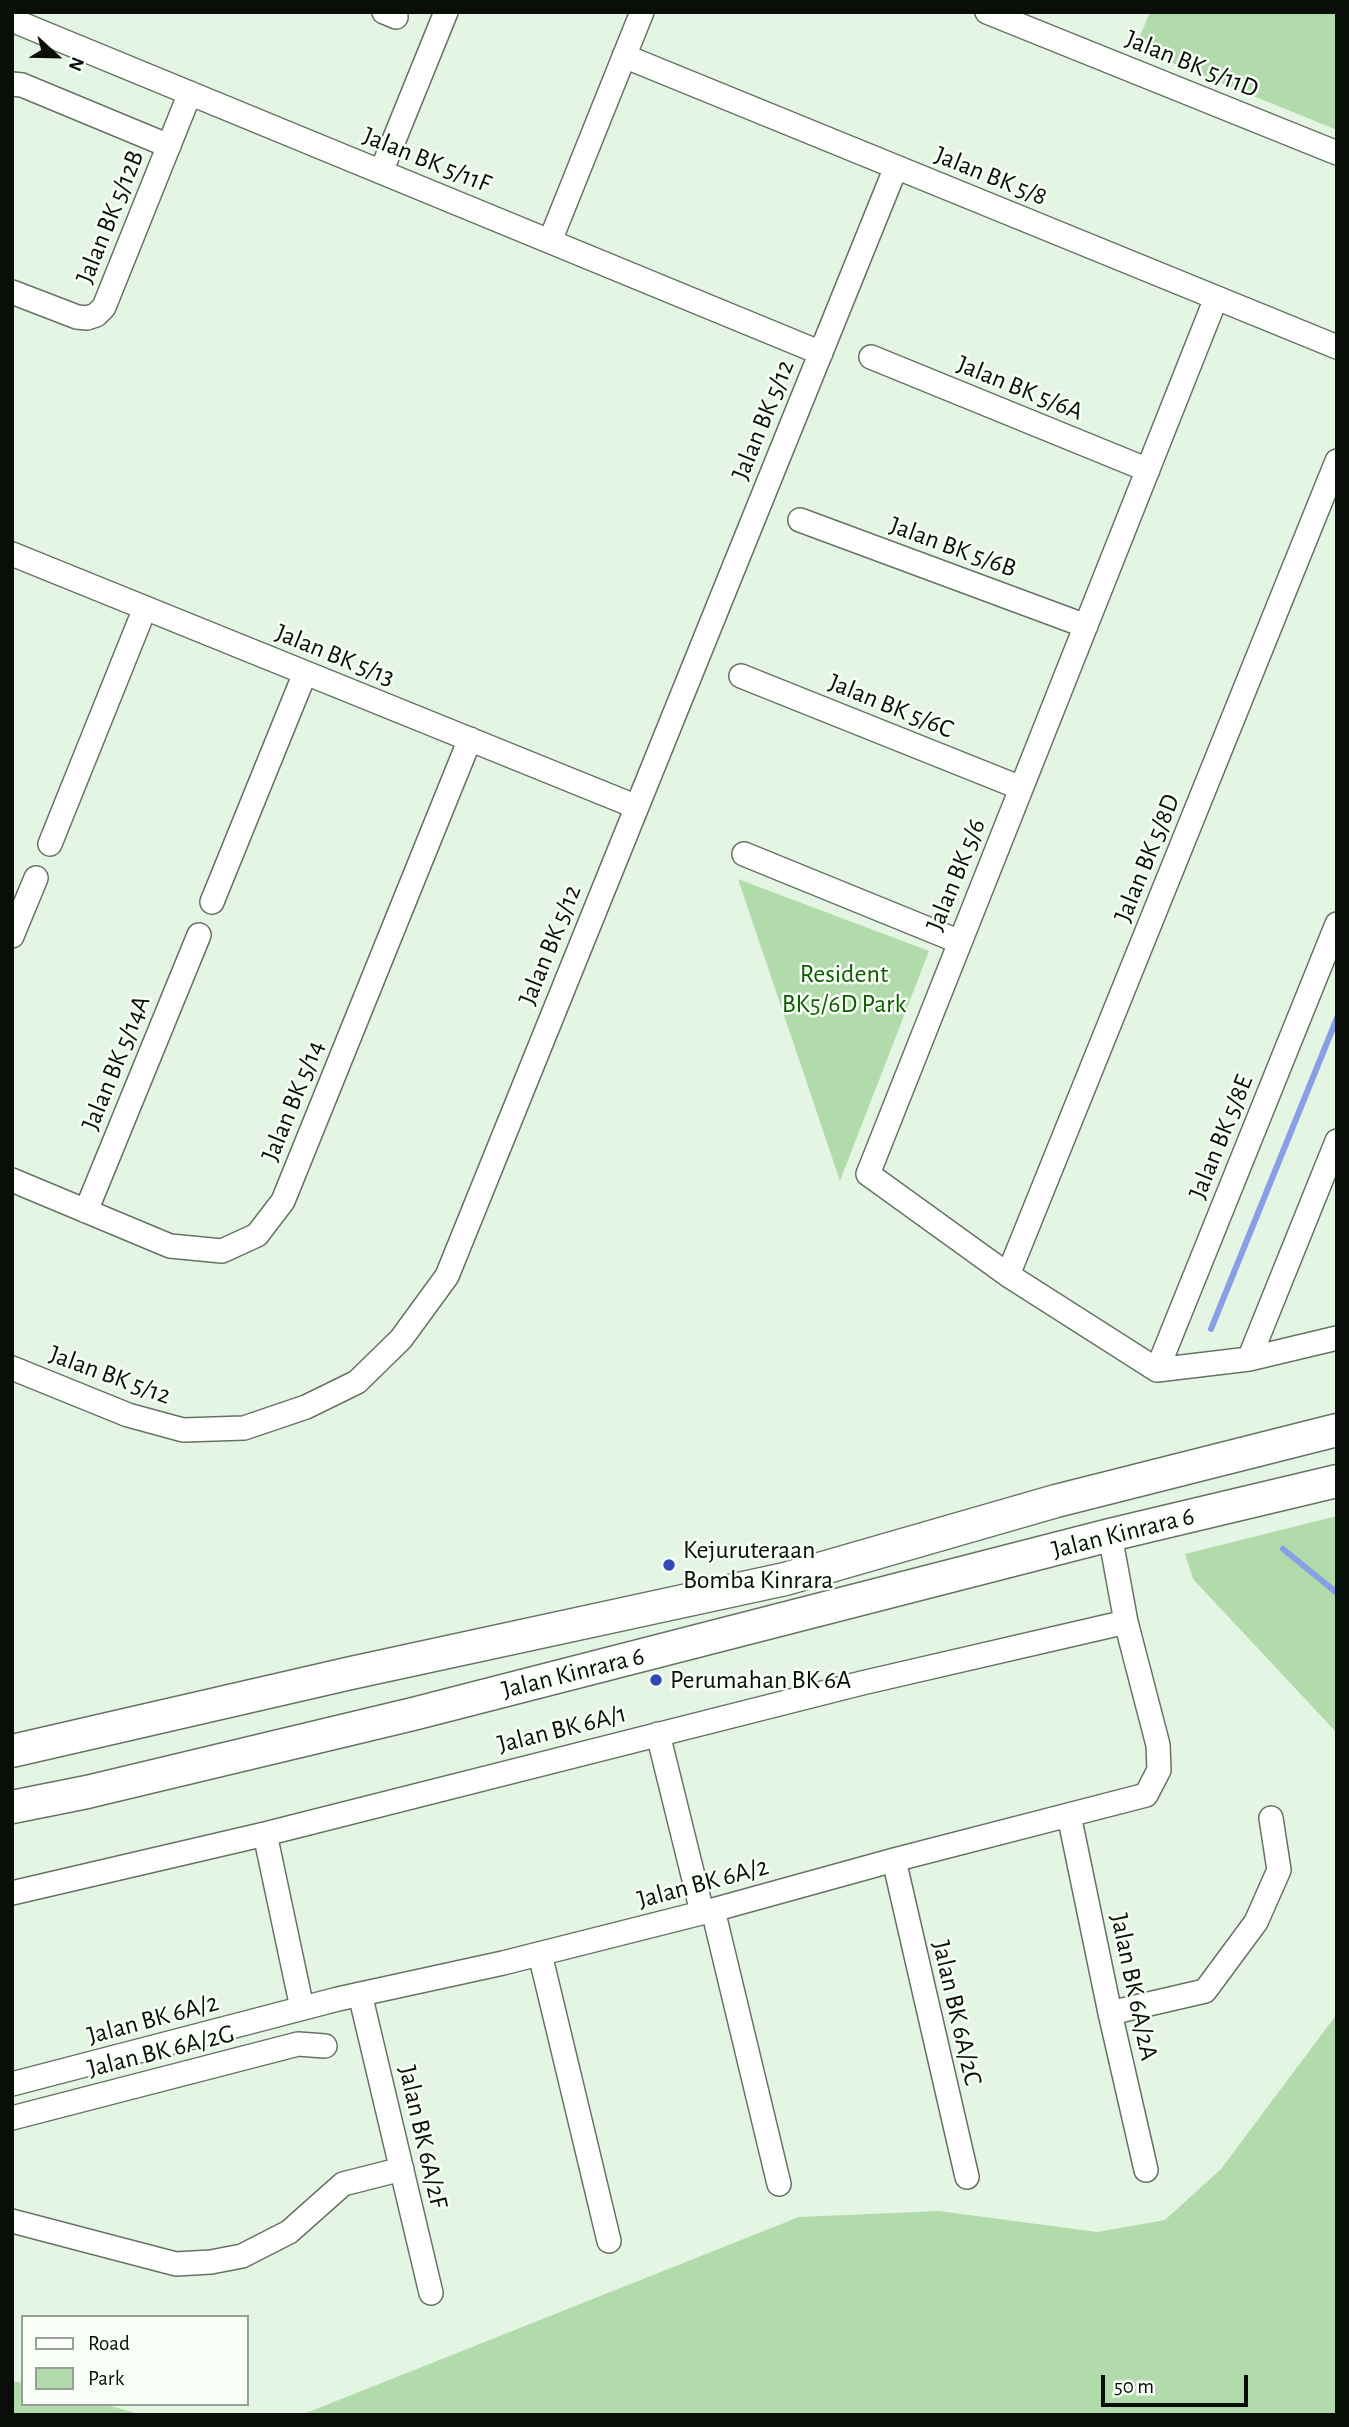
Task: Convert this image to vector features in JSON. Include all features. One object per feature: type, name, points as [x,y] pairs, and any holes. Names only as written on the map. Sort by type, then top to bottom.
[{"type":"main road","name":"Jalan Kinrara 6","points":[[12,1751],[785,1579],[1056,1501],[1337,1430]]},
{"type":"main road","points":[[1056,1501],[1091,1515],[1110,1535],[1120,1504],[1140,1479]]},
{"type":"main road","name":"Jalan Kinrara 6","points":[[12,1807],[100,1789],[413,1714],[1110,1535],[1337,1481]]},
{"type":"street","points":[[381,172],[446,12]]},
{"type":"street","points":[[550,241],[642,12]]},
{"type":"street","name":"Jalan BK 5/11D","points":[[986,12],[1337,153]]},
{"type":"street","name":"Jalan BK 5/11F","points":[[12,20],[821,353]]},
{"type":"street","name":"Jalan BK 5/8","points":[[624,56],[1337,347]]},
{"type":"street","points":[[12,83],[169,146]]},
{"type":"street","name":"Jalan BK 5/12B","points":[[12,292],[77,317],[96,315],[104,307],[190,93]]},
{"type":"street","name":"Jalan BK 5/12","points":[[12,1368],[128,1415],[183,1430],[244,1428],[306,1407],[357,1382],[401,1339],[447,1276],[896,167]]},
{"type":"street","name":"Jalan BK 5/6","points":[[1157,1370],[1009,1275],[868,1174],[1216,298]]},
{"type":"street","name":"Jalan BK 5/6A","points":[[871,357],[1148,470]]},
{"type":"street","name":"Jalan BK 5/8D","points":[[1009,1275],[1337,461]]},
{"type":"street","name":"Jalan BK 5/6B","points":[[800,520],[1086,626]]},
{"type":"street","name":"Jalan BK 5/13","points":[[12,554],[637,807]]},
{"type":"street","points":[[50,844],[145,608]]},
{"type":"street","points":[[212,902],[305,673]]},
{"type":"street","name":"Jalan BK 5/6C","points":[[741,676],[1021,788]]},
{"type":"street","name":"Jalan BK 5/14","points":[[12,1180],[170,1246],[222,1251],[257,1235],[283,1201],[470,739]]},
{"type":"street","points":[[744,854],[960,942]]},
{"type":"street","points":[[12,936],[36,878]]},
{"type":"street","name":"Jalan BK 5/8E","points":[[1157,1370],[1337,924]]},
{"type":"street","name":"Jalan BK 5/14A","points":[[86,1211],[199,935]]},
{"type":"street","points":[[1249,1359],[1337,1141]]},
{"type":"street","points":[[1157,1370],[1249,1359],[1337,1338]]},
{"type":"street","name":"Jalan BK 6A/2","points":[[12,2084],[302,2008],[540,1954],[1146,1795],[1159,1770],[1158,1745],[1126,1622],[1110,1535]]},
{"type":"street","name":"Jalan BK 6A/1","points":[[12,1894],[265,1834],[658,1734],[1126,1622]]},
{"type":"street","points":[[658,1734],[779,2184]]},
{"type":"street","name":"Jalan BK 6A/2A","points":[[1069,1815],[1146,2170]]},
{"type":"street","points":[[1110,2013],[1205,1991],[1256,1922],[1279,1870],[1271,1818]]},
{"type":"street","points":[[265,1834],[302,2008]]},
{"type":"street","name":"Jalan BK 6A/2C","points":[[894,1860],[967,2177]]},
{"type":"street","points":[[540,1954],[609,2241]]},
{"type":"street","name":"Jalan BK 6A/2F","points":[[360,1994],[430,2293]]},
{"type":"street","name":"Jalan BK 6A/2G","points":[[12,2118],[298,2045],[325,2046]]},
{"type":"street","points":[[12,2221],[176,2264],[211,2262],[242,2256],[289,2232],[343,2184],[402,2169]]},
{"type":"green space","points":[[1150,12],[1337,12],[1337,130],[1135,48]]},
{"type":"green space","name":"Resident BK5/6D Park","points":[[738,879],[929,951],[840,1181]]},
{"type":"green space","points":[[1337,1516],[1337,1733],[1193,1579],[1185,1554]]},
{"type":"green space","points":[[1337,2014],[1337,2415],[301,2415],[799,2217],[939,2211],[1097,2232],[1165,2220],[1221,2169]]},
{"type":"green space","points":[[12,2381],[21,2383],[21,2406],[110,2406],[143,2415],[12,2415]]},
{"type":"waterway","points":[[1211,1329],[1337,1018]]},
{"type":"waterway","points":[[1283,1549],[1337,1593]]},
{"type":"place","name":"Kejuruteraan Bomba Kinrara","points":[[669,1565]]},
{"type":"place","name":"Perumahan BK 6A","points":[[656,1680]]}]
